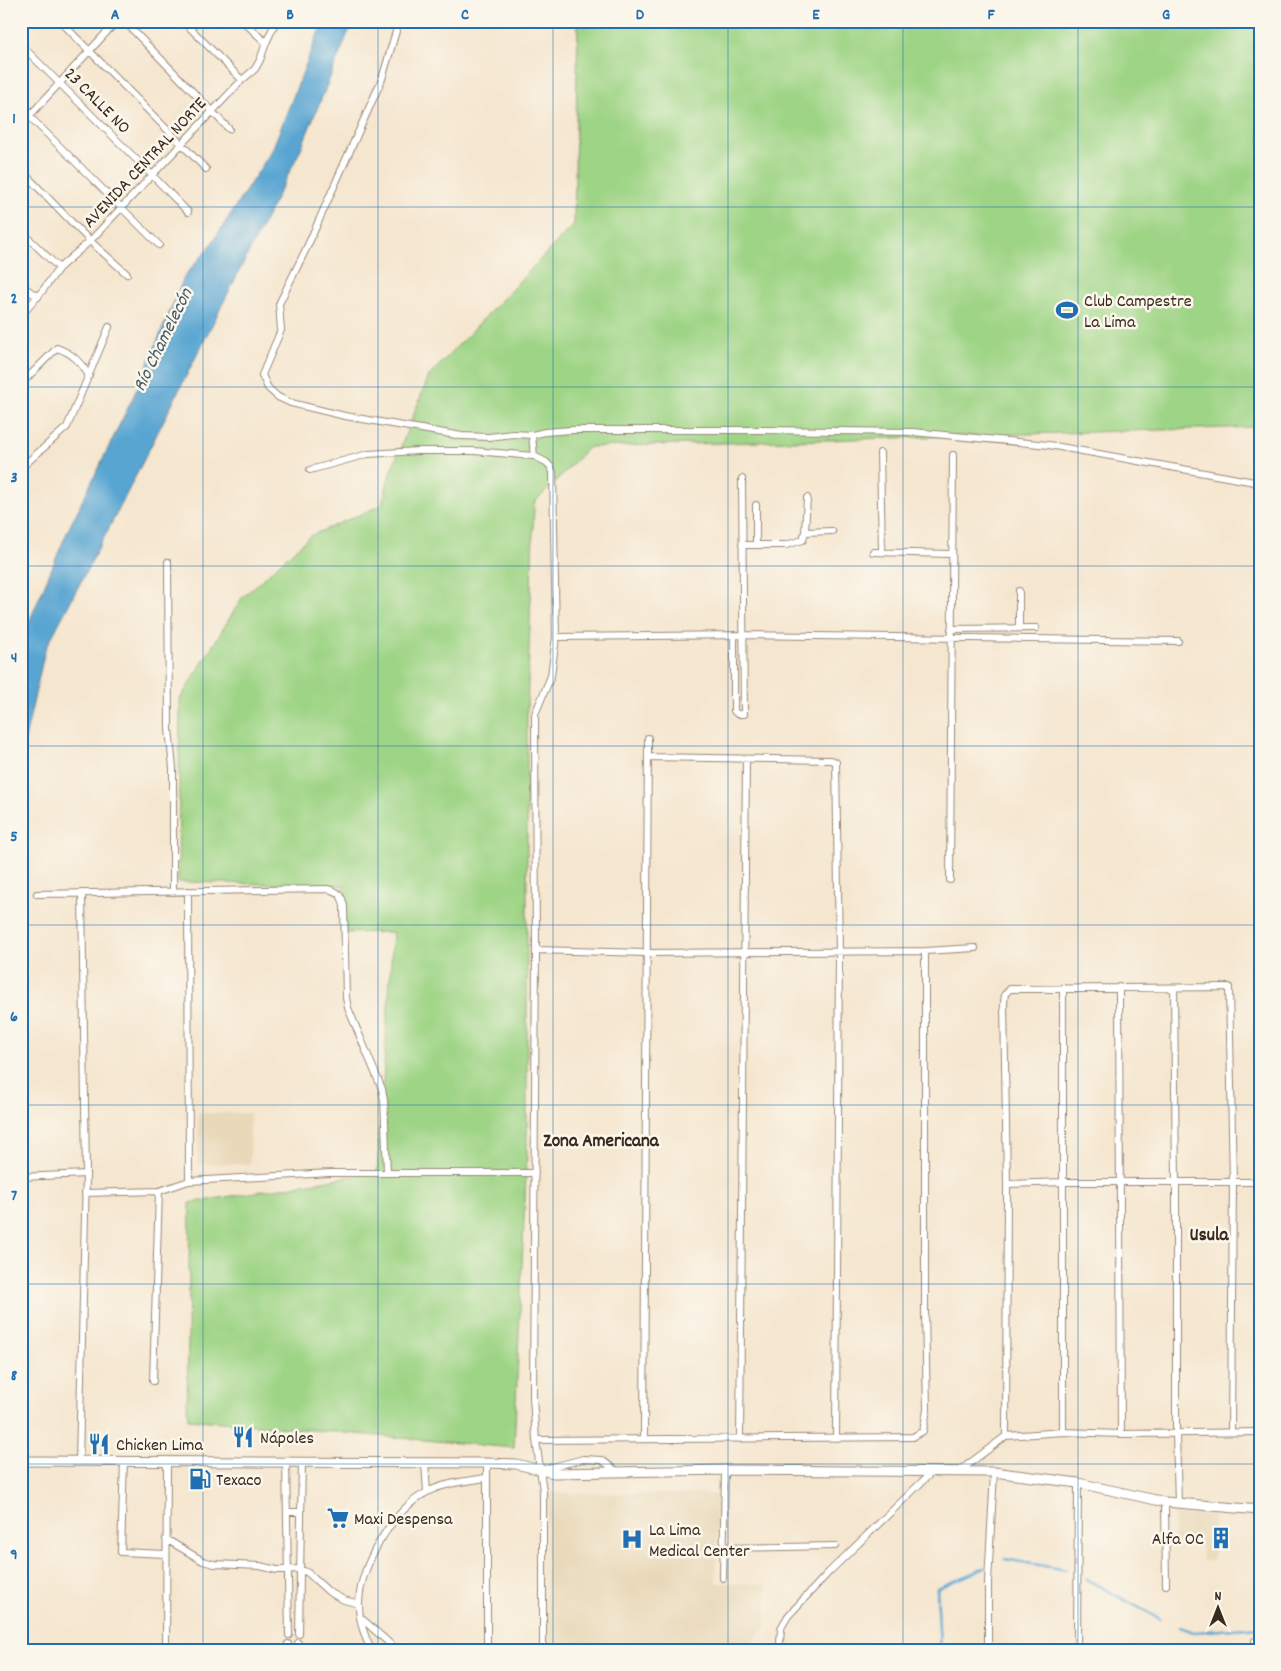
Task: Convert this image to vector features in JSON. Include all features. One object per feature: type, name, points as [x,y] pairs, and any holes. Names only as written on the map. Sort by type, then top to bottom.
[{"type":"street","points":[[60,21],[206,169]]},
{"type":"street","points":[[21,125],[117,21]]},
{"type":"street","points":[[124,21],[228,129]]},
{"type":"street","points":[[183,21],[242,80]]},
{"type":"street","points":[[243,21],[266,43]]},
{"type":"street","name":"AVENIDA CENTRAL NORTE","points":[[21,316],[38,297],[59,268],[90,241],[242,80],[255,69],[276,21]]},
{"type":"street","points":[[399,21],[382,79],[308,247],[279,304],[281,330],[262,375],[268,388],[278,397],[292,403],[346,416],[462,436],[532,435],[571,430],[913,432],[1049,445],[1260,483]]},
{"type":"street","name":"23 CALLE NO","points":[[21,45],[188,212]]},
{"type":"street","points":[[21,108],[159,245]]},
{"type":"street","points":[[21,170],[90,241],[127,274]]},
{"type":"street","points":[[21,230],[59,268]]},
{"type":"street","points":[[21,285],[38,297]]},
{"type":"street","points":[[22,464],[67,427],[109,327]]},
{"type":"street","points":[[21,384],[56,348],[65,351],[75,358],[89,376]]},
{"type":"street","points":[[532,435],[534,456]]},
{"type":"street","points":[[310,470],[368,454],[418,451],[474,451],[534,456],[546,462],[553,472],[556,637],[551,676],[535,714],[536,950],[533,1398],[536,1440],[543,1491],[544,1650]]},
{"type":"street","points":[[880,453],[882,552]]},
{"type":"street","points":[[950,880],[953,455]]},
{"type":"street","points":[[734,635],[734,711],[737,714],[742,714],[744,713],[742,479]]},
{"type":"street","points":[[742,546],[786,546],[803,540],[806,498]]},
{"type":"street","points":[[756,505],[756,546]]},
{"type":"street","points":[[805,532],[832,531]]},
{"type":"street","points":[[872,552],[951,554]]},
{"type":"street","points":[[168,562],[169,729],[173,768],[173,892]]},
{"type":"street","points":[[1019,591],[1019,628]]},
{"type":"street","points":[[952,629],[1036,628]]},
{"type":"street","points":[[556,637],[744,635],[1178,641]]},
{"type":"street","points":[[644,1438],[648,738]]},
{"type":"street","points":[[648,757],[831,760],[836,762],[839,952],[836,1438]]},
{"type":"street","points":[[740,1439],[746,760]]},
{"type":"street","points":[[37,894],[327,889],[337,891],[342,898],[344,906],[346,998],[348,1008],[382,1089],[384,1100],[386,1172]]},
{"type":"street","points":[[188,891],[189,1181]]},
{"type":"street","points":[[79,1461],[86,1174],[82,893]]},
{"type":"street","points":[[536,950],[646,953],[925,951],[975,948]]},
{"type":"street","points":[[536,1440],[913,1437],[923,1431],[927,1410],[925,1310],[925,951]]},
{"type":"street","points":[[1119,987],[1121,1434]]},
{"type":"street","points":[[1006,1436],[1007,1184],[1005,994],[1010,989],[1119,987],[1230,987],[1232,1182],[1231,1432]]},
{"type":"street","points":[[1063,988],[1063,1432]]},
{"type":"street","points":[[1174,988],[1178,1503]]},
{"type":"street","points":[[85,1193],[159,1191],[189,1181],[330,1173],[534,1173]]},
{"type":"street","points":[[21,1177],[86,1174]]},
{"type":"street","points":[[1007,1184],[1120,1181],[1260,1182]]},
{"type":"street","points":[[153,1381],[159,1191]]},
{"type":"street","points":[[958,1472],[1006,1436],[1063,1432],[1176,1434],[1260,1432]]},
{"type":"street","points":[[540,1470],[583,1459],[602,1460],[616,1471]]},
{"type":"street","points":[[21,1461],[487,1463],[516,1464],[540,1470],[570,1473],[725,1470],[994,1472],[1078,1483],[1165,1502],[1260,1510]]},
{"type":"street","points":[[124,1462],[121,1552],[166,1554]]},
{"type":"street","points":[[166,1650],[167,1462]]},
{"type":"street","points":[[286,1462],[289,1632],[299,1632],[302,1462]]},
{"type":"street","points":[[425,1462],[427,1492]]},
{"type":"street","points":[[487,1463],[487,1650]]},
{"type":"street","points":[[723,1578],[725,1470]]},
{"type":"street","points":[[780,1642],[781,1628],[788,1616],[829,1572],[932,1472]]},
{"type":"street","points":[[988,1650],[988,1582],[994,1472]]},
{"type":"street","points":[[371,1650],[364,1635],[360,1617],[360,1586],[373,1553],[391,1525],[409,1506],[427,1492],[453,1484],[486,1478]]},
{"type":"street","points":[[1077,1650],[1078,1483]]},
{"type":"street","points":[[1165,1502],[1166,1584]]},
{"type":"street","points":[[287,1512],[301,1512]]},
{"type":"street","points":[[166,1539],[203,1561],[214,1564],[260,1566],[277,1570],[300,1569],[308,1573],[329,1592],[344,1600],[359,1604]]},
{"type":"street","points":[[724,1548],[835,1546]]},
{"type":"street","points":[[288,1615],[299,1615]]},
{"type":"street","points":[[360,1617],[397,1650]]},
{"type":"street","points":[[1255,1641],[1256,1650]]},
{"type":"shaded area","points":[[198,1113],[250,1113],[250,1164],[198,1164]]},
{"type":"shaded area","name":"La Lima Medical Center","points":[[547,1493],[717,1494],[716,1583],[767,1584],[766,1627],[745,1650],[546,1650]]},
{"type":"shaded area","points":[[1174,1514],[1214,1515],[1214,1561],[1202,1561],[1202,1547],[1174,1546]]},
{"type":"green space","points":[[578,21],[1260,21],[1260,427],[589,447],[534,503],[527,711],[527,1152],[514,1448],[188,1419],[190,1203],[377,1172],[393,932],[344,933],[344,886],[178,882],[180,699],[242,598],[310,536],[382,505],[389,476],[429,376],[574,224]]},
{"type":"water","name":"Río Chamelecón","points":[[323,21],[353,21],[300,151],[119,509],[45,650],[21,757],[21,641],[68,530],[139,385],[185,275],[208,249],[272,150]]},
{"type":"waterway","points":[[1005,1559],[1066,1570]]},
{"type":"waterway","points":[[940,1650],[937,1588],[985,1568]]},
{"type":"waterway","points":[[1086,1579],[1160,1619]]},
{"type":"waterway","points":[[1180,1627],[1194,1632],[1260,1627]]},
{"type":"place","name":"Club Campestre La Lima","points":[[1067,310]]},
{"type":"place","name":"Nápoles","points":[[243,1437]]},
{"type":"place","name":"Chicken Lima","points":[[99,1444]]},
{"type":"place","name":"Texaco","points":[[200,1479]]},
{"type":"place","name":"Maxi Despensa","points":[[338,1518]]},
{"type":"place","name":"Alfa OC","points":[[1221,1538]]},
{"type":"place","name":"La Lima Medical Center","points":[[632,1539]]},
{"type":"district","name":"Zona Americana","points":[[601,1139]]},
{"type":"district","name":"Usula","points":[[1209,1233]]}]
